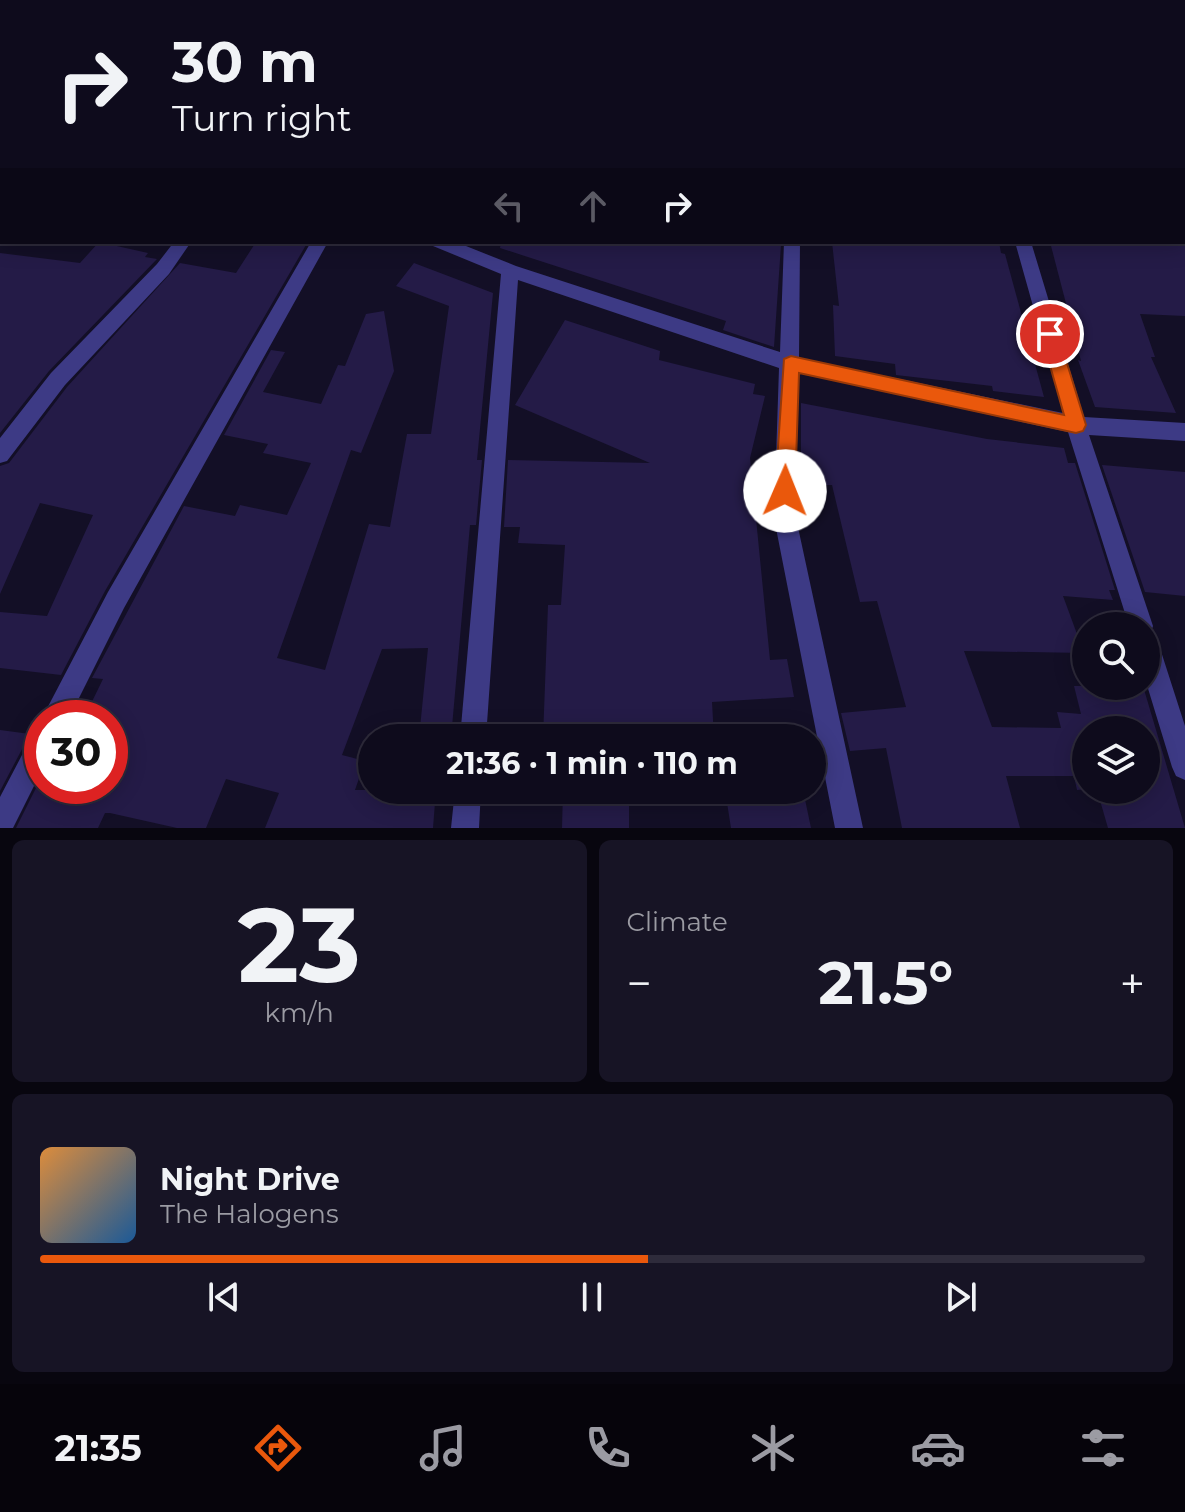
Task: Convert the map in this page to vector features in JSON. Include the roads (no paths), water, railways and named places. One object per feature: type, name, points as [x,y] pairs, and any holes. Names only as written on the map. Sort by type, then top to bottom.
[{"type":"street","points":[[0,454],[58,379],[163,269],[182,244]]},
{"type":"street","points":[[64,700],[116,600],[319,244]]},
{"type":"street","points":[[444,244],[510,271],[791,364],[1076,425],[1185,432]]},
{"type":"street","points":[[792,244],[785,518],[849,828]]},
{"type":"street","points":[[1024,244],[1076,425],[1136,612]]},
{"type":"street","points":[[474,724],[510,271]]},
{"type":"street","points":[[1160,687],[1185,767]]},
{"type":"street","points":[[0,825],[24,778]]},
{"type":"street","points":[[465,828],[467,804]]}]
